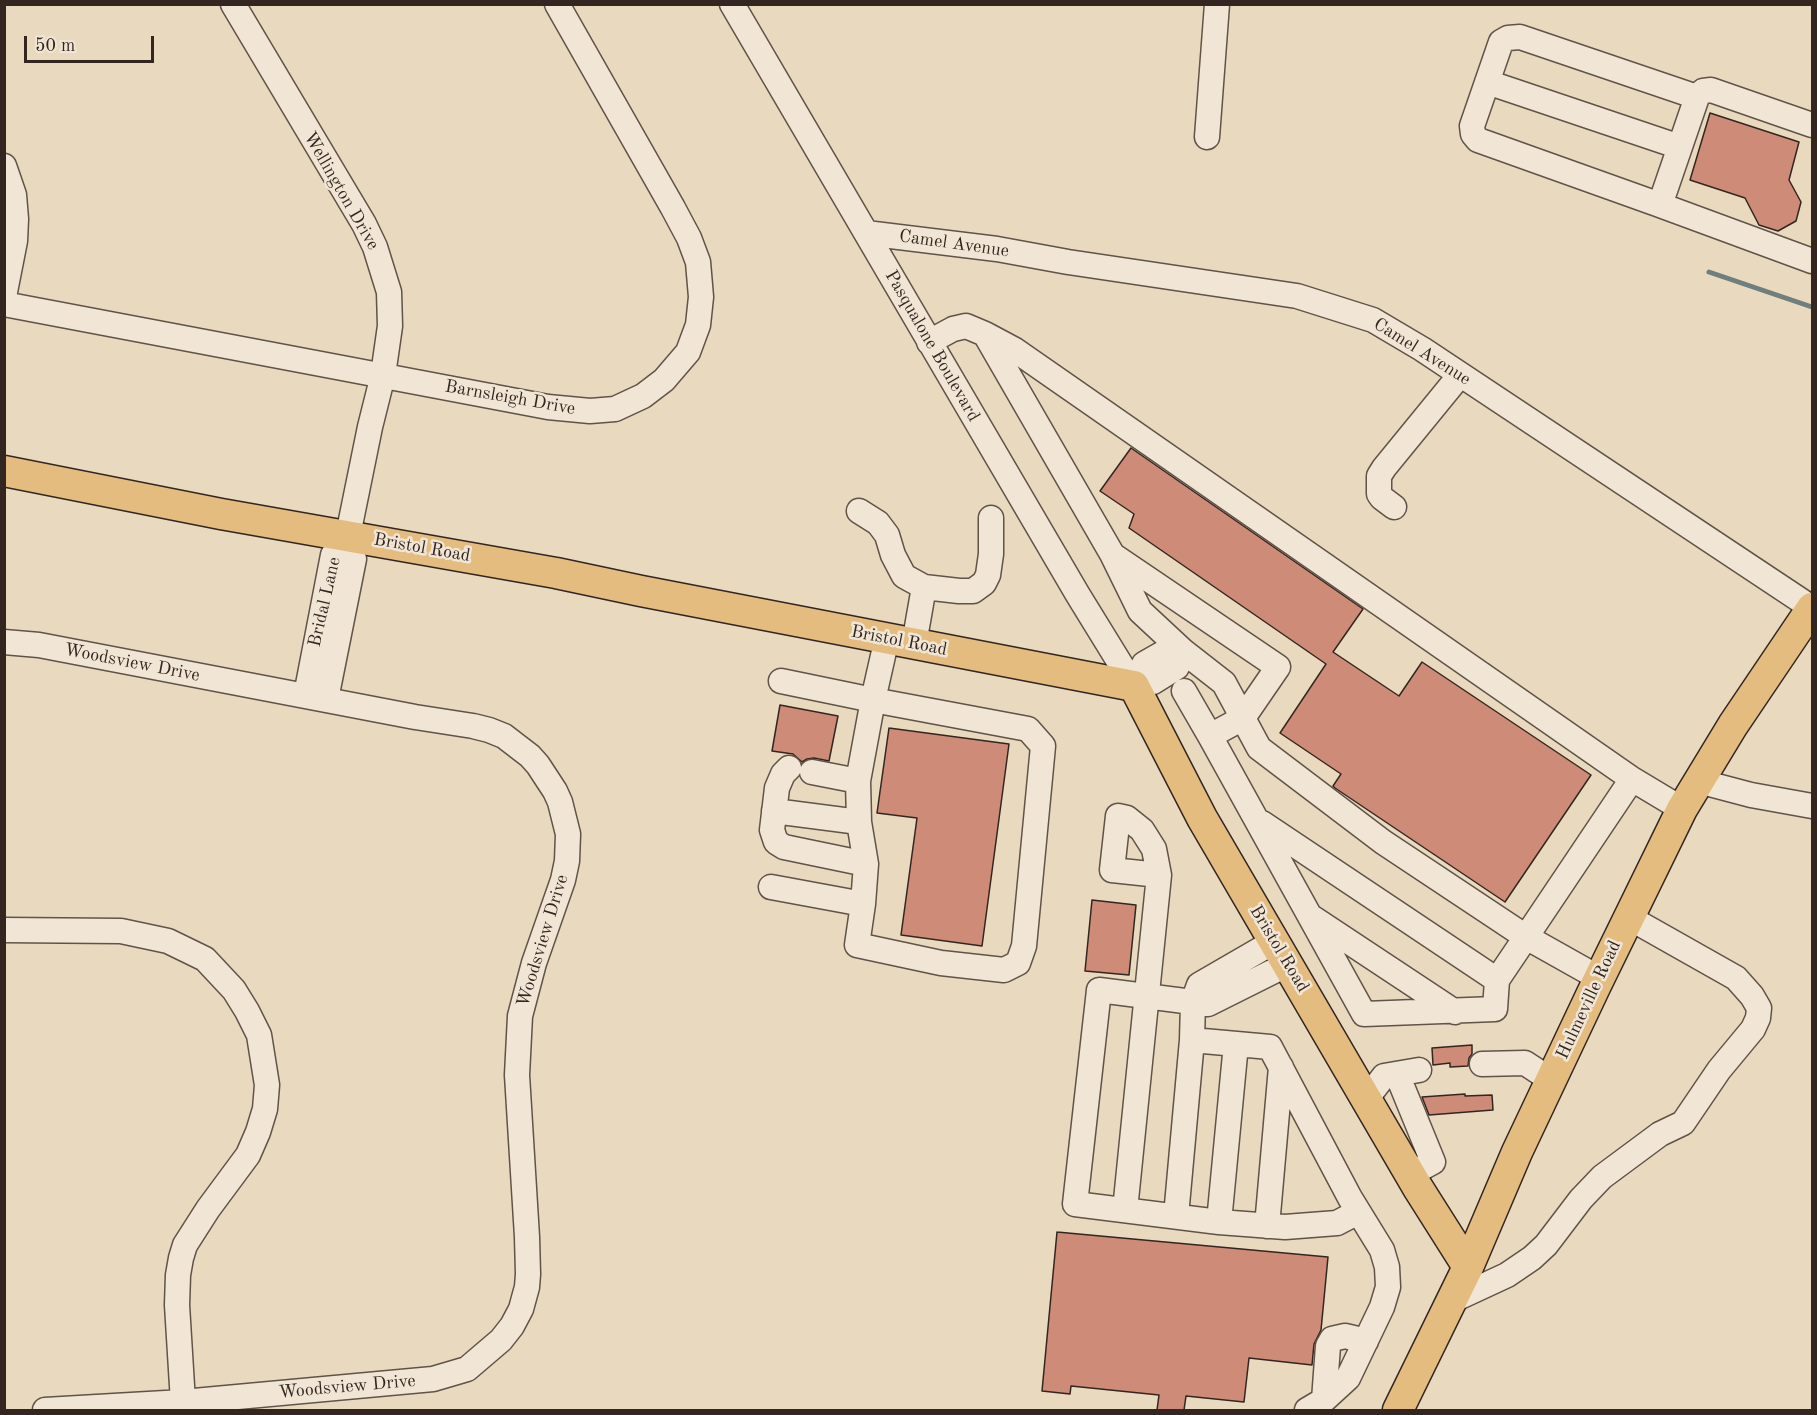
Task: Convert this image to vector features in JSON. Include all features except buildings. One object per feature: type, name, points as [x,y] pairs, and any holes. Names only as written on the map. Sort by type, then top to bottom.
[{"type":"main road","name":"Bristol Road","points":[[4,471],[221,514],[555,573],[1134,686],[1202,818],[1468,1267]]},
{"type":"main road","name":"Hulmeville Road","points":[[1398,1410],[1468,1267],[1517,1152],[1599,978],[1682,809],[1733,725],[1812,608]]},
{"type":"street","name":"Wellington Drive","points":[[233,4],[375,246],[389,292],[390,326],[383,375],[348,535]]},
{"type":"street","name":"Barnsleigh Drive","points":[[4,304],[548,407],[590,411],[615,409],[644,396],[664,380],[688,352],[698,325],[701,297],[698,262],[689,238],[557,4]]},
{"type":"street","name":"Pasqualone Boulevard","points":[[732,4],[1078,595],[1134,686]]},
{"type":"street","points":[[1207,137],[1217,4]]},
{"type":"street","points":[[1697,97],[1520,37],[1508,38],[1501,42],[1472,126],[1473,134],[1478,140],[1812,261]]},
{"type":"street","points":[[1487,82],[1680,147]]},
{"type":"street","points":[[1660,205],[1697,97],[1703,91],[1711,90],[1812,125]]},
{"type":"street","points":[[4,165],[14,195],[16,219],[15,241],[4,297]]},
{"type":"street","name":"Camel Avenue","points":[[866,233],[997,249],[1068,262],[1297,296],[1372,320],[1422,348],[1812,608]]},
{"type":"street","points":[[929,342],[953,329],[966,326],[1025,357],[1632,779],[1682,809]]},
{"type":"street","points":[[985,334],[1112,555],[1140,611],[1183,651],[1224,683],[1258,748],[1383,842],[1526,937],[1599,978]]},
{"type":"street","points":[[1394,507],[1379,494],[1379,476],[1460,375]]},
{"type":"street","points":[[859,511],[878,523],[887,535],[893,555],[904,576],[924,587],[959,591],[973,591],[984,583],[991,554],[991,518]]},
{"type":"street","name":"Bridal Lane","points":[[316,697],[333,555],[348,535]]},
{"type":"street","points":[[1112,555],[1278,667],[1243,718],[1210,736]]},
{"type":"street","points":[[781,681],[873,700],[1028,729],[1043,746],[1024,946],[1018,963],[1004,970],[941,963],[858,945],[866,864],[859,822],[858,781],[873,700],[924,587]]},
{"type":"street","name":"Woodsview Drive","points":[[4,642],[39,645],[473,726],[504,736],[530,756],[555,790],[568,834],[567,861],[563,880],[534,963],[520,1016],[517,1075],[527,1237],[527,1287],[521,1309],[501,1340],[467,1369],[433,1379],[183,1402],[45,1410]]},
{"type":"street","points":[[1134,686],[1144,664],[1165,652],[1183,651]]},
{"type":"street","points":[[1184,691],[1364,1014],[1495,1009],[1497,980],[1632,779]]},
{"type":"street","points":[[858,781],[800,770],[783,774],[777,788],[772,830],[776,842],[784,847],[866,864]]},
{"type":"street","points":[[1698,781],[1751,795],[1812,806]]},
{"type":"street","points":[[774,811],[859,822]]},
{"type":"street","points":[[1257,819],[1497,980]]},
{"type":"street","points":[[1125,1210],[1159,875]]},
{"type":"street","points":[[771,886],[863,904]]},
{"type":"street","points":[[1311,917],[1455,1012]]},
{"type":"street","points":[[1451,1301],[1507,1275],[1532,1258],[1546,1245],[1581,1199],[1602,1177],[1660,1134],[1683,1123],[1719,1070],[1753,1029],[1759,1008],[1736,978],[1628,917]]},
{"type":"street","points":[[4,930],[122,931],[168,941],[205,960],[238,997],[259,1035],[267,1084],[266,1109],[258,1132],[248,1155],[208,1209],[185,1245],[181,1258],[177,1305],[183,1402]]},
{"type":"street","points":[[1282,953],[1208,1004],[1099,990],[1075,1203],[1219,1222],[1285,1227],[1337,1223],[1358,1212]]},
{"type":"street","points":[[1176,1216],[1192,1040],[1193,1002]]},
{"type":"street","points":[[1192,1040],[1270,1047],[1358,1212],[1382,1250],[1387,1267],[1388,1287],[1382,1307],[1348,1378],[1316,1405]]},
{"type":"street","points":[[1219,1222],[1236,1044]]},
{"type":"street","points":[[1482,1064],[1525,1064],[1551,1080]]},
{"type":"street","points":[[1267,1226],[1281,1067]]},
{"type":"street","points":[[1367,1098],[1384,1076],[1408,1072],[1433,1161],[1411,1174]]},
{"type":"street","points":[[1316,1405],[1328,1346],[1332,1339],[1345,1336],[1366,1341]]},
{"type":"waterway","points":[[1709,272],[1812,307]]}]
